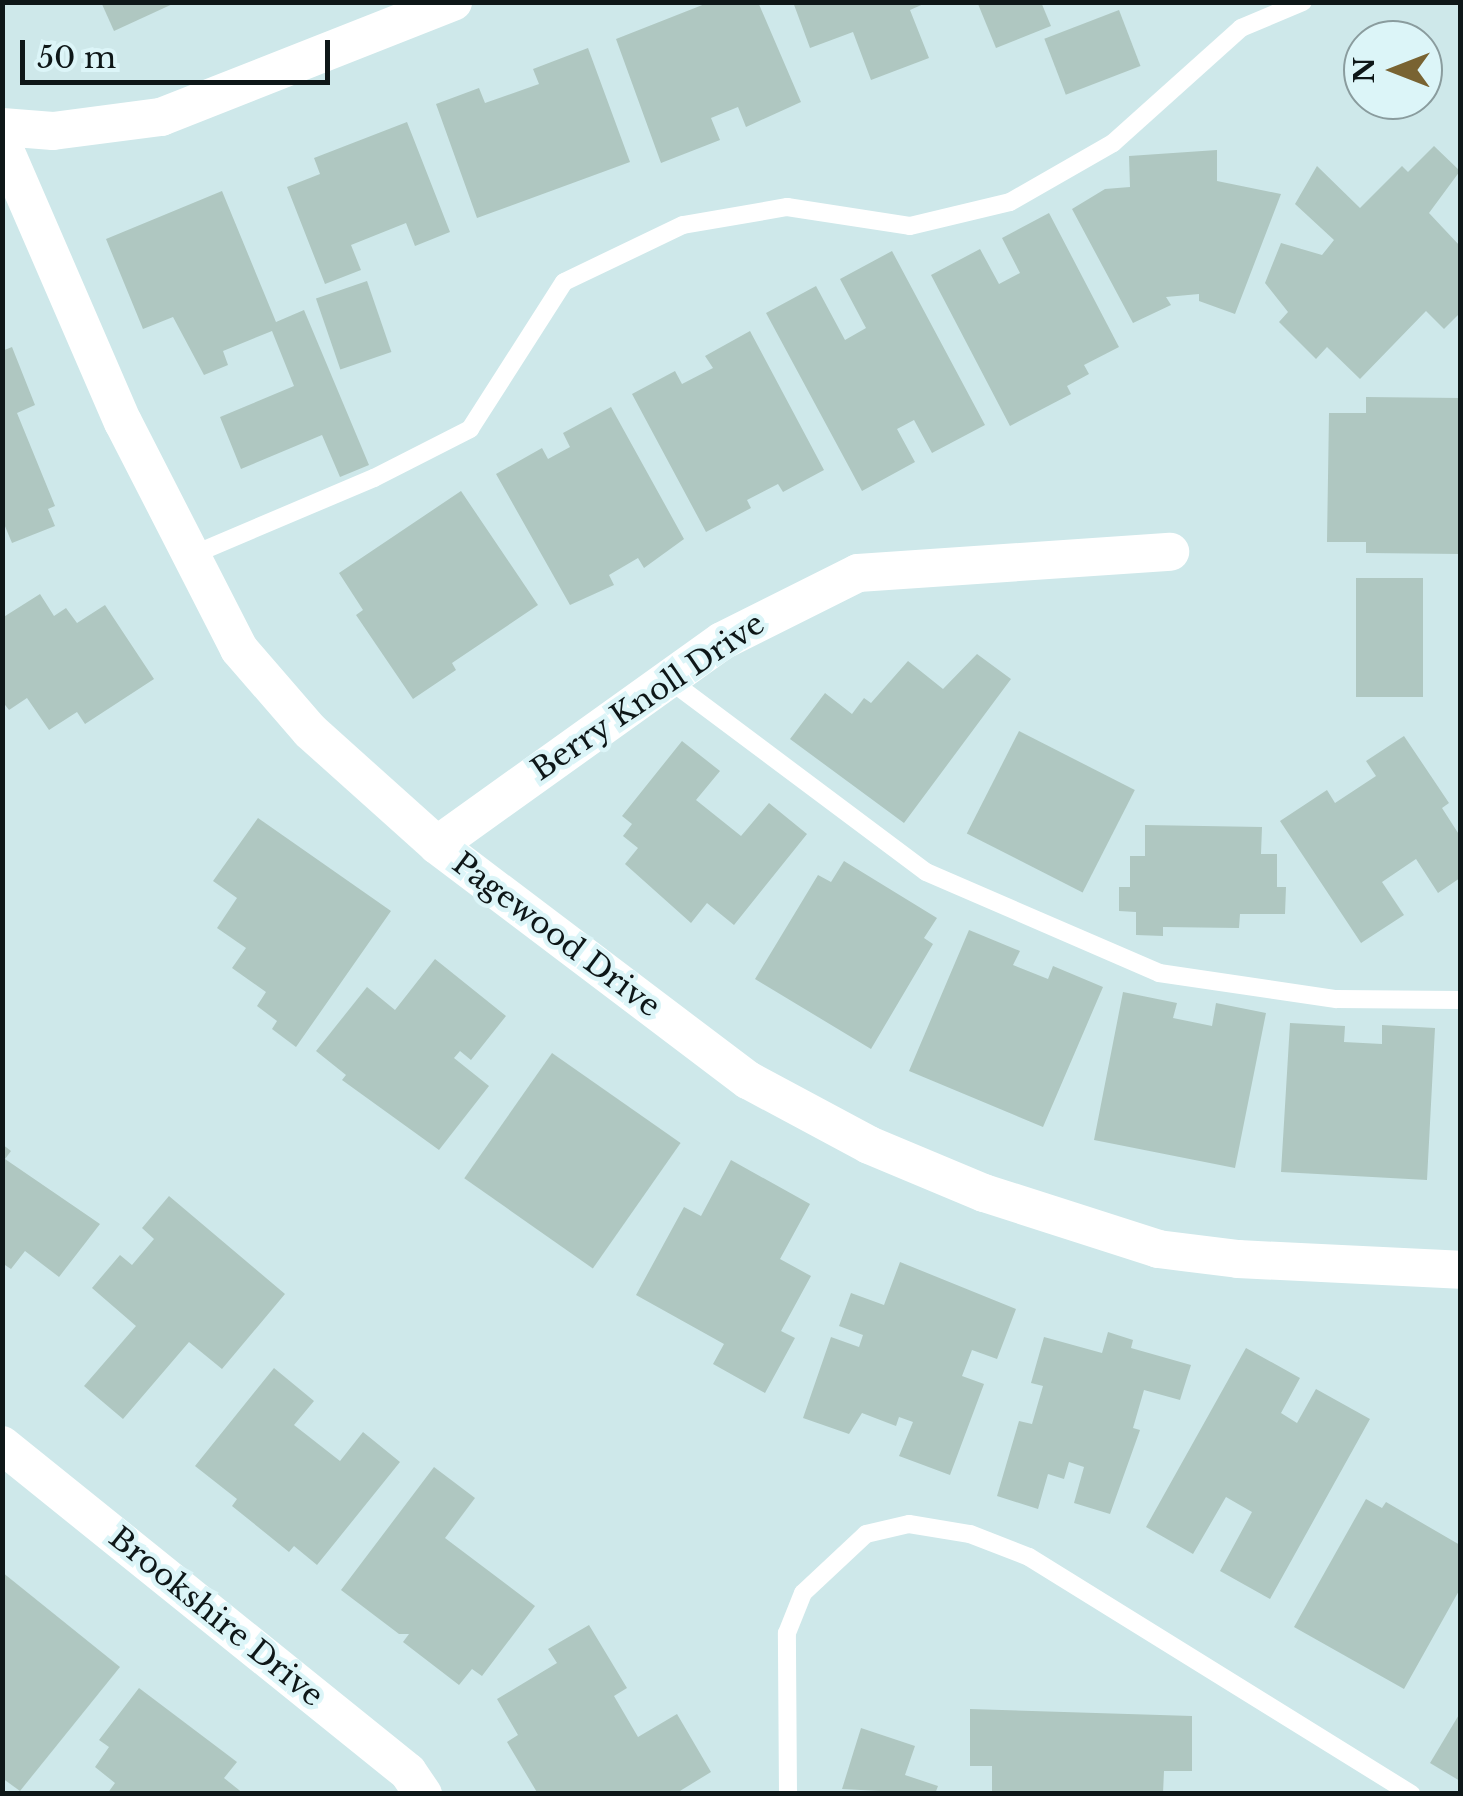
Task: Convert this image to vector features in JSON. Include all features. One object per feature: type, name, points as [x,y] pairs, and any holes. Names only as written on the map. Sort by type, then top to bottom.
[{"type":"street","points":[[2,127],[53,131],[161,117],[453,2]]},
{"type":"street","name":"Pagewood Drive","points":[[2,142],[188,556],[239,649],[270,688],[437,845],[748,1080],[869,1145],[984,1194],[1158,1249],[1238,1260],[1460,1270]]},
{"type":"street","name":"Berry Knoll Drive","points":[[437,845],[667,678],[762,618],[858,573],[1170,552]]},
{"type":"street","name":"Brookshire Drive","points":[[2,1446],[408,1772],[423,1794]]},
{"type":"lane","points":[[188,556],[374,478],[470,428],[564,282],[683,225],[787,206],[910,226],[1010,202],[1113,143],[1241,28],[1303,2]]},
{"type":"lane","points":[[667,678],[926,872],[1159,973],[1336,999],[1460,1000]]},
{"type":"lane","points":[[788,1794],[787,1633],[802,1593],[866,1534],[909,1524],[970,1534],[1029,1557],[1411,1794]]},
{"type":"building","points":[[101,2],[177,2],[114,31]]},
{"type":"building","points":[[710,2],[758,2],[801,102],[746,127],[738,107],[711,118],[720,140],[661,163],[616,39]]},
{"type":"building","points":[[793,2],[928,2],[910,10],[929,58],[871,80],[853,32],[810,48]]},
{"type":"building","points":[[1041,2],[1051,26],[996,48],[978,4]]},
{"type":"building","points":[[1119,10],[1141,66],[1066,95],[1044,39]]},
{"type":"building","points":[[588,48],[630,162],[477,218],[436,104],[479,88],[485,103],[539,84],[533,69]]},
{"type":"building","points":[[407,122],[450,232],[415,246],[406,223],[351,245],[361,270],[325,284],[287,187],[320,174],[314,158]]},
{"type":"building","points":[[1434,146],[1460,171],[1429,213],[1460,246],[1460,313],[1444,329],[1426,311],[1360,379],[1327,347],[1316,359],[1279,322],[1288,312],[1265,283],[1281,243],[1322,255],[1334,240],[1295,204],[1317,166],[1360,208],[1402,166],[1408,172]]},
{"type":"building","points":[[1217,150],[1217,181],[1281,194],[1235,314],[1199,301],[1199,294],[1166,297],[1171,305],[1133,323],[1072,209],[1105,189],[1130,187],[1129,156]]},
{"type":"building","points":[[222,191],[276,322],[304,310],[369,465],[340,477],[322,435],[241,469],[220,417],[294,386],[272,331],[223,351],[228,365],[204,375],[173,317],[143,329],[106,239]]},
{"type":"building","points":[[1049,213],[1119,347],[1084,365],[1089,374],[1067,386],[1071,394],[1010,426],[931,275],[980,249],[999,284],[1020,273],[1002,238]]},
{"type":"building","points":[[892,251],[985,425],[932,453],[914,420],[897,429],[915,462],[862,491],[766,313],[816,286],[845,340],[866,328],[840,279]]},
{"type":"building","points":[[367,281],[391,352],[340,369],[316,299]]},
{"type":"building","points":[[750,331],[824,470],[783,492],[778,484],[747,500],[751,508],[706,532],[632,394],[675,371],[682,384],[713,368],[705,356]]},
{"type":"building","points":[[12,347],[35,405],[17,413],[55,506],[48,509],[55,526],[12,543],[2,519],[2,351]]},
{"type":"building","points":[[1366,397],[1460,398],[1460,554],[1366,553],[1366,542],[1327,542],[1329,413],[1366,413]]},
{"type":"building","points":[[611,407],[684,539],[644,568],[638,558],[609,575],[614,585],[570,605],[496,474],[542,448],[548,459],[570,447],[563,433]]},
{"type":"building","points":[[461,491],[538,605],[452,663],[456,670],[413,699],[356,615],[363,610],[339,573]]},
{"type":"building","points":[[1356,578],[1423,578],[1423,697],[1356,697]]},
{"type":"building","points":[[40,594],[54,616],[66,608],[77,623],[105,605],[154,679],[85,724],[77,712],[49,730],[27,698],[9,710],[2,701],[2,618]]},
{"type":"building","points":[[977,654],[1011,679],[904,823],[790,739],[825,693],[852,714],[864,698],[871,703],[908,661],[943,689]]},
{"type":"building","points":[[1019,731],[1135,790],[1083,892],[967,833]]},
{"type":"building","points":[[1404,736],[1449,803],[1442,808],[1460,836],[1460,878],[1438,893],[1416,859],[1382,882],[1404,915],[1361,943],[1280,821],[1327,790],[1335,803],[1376,776],[1366,761]]},
{"type":"building","points":[[682,741],[720,771],[696,800],[741,836],[769,803],[807,834],[734,925],[707,903],[691,923],[625,864],[638,848],[623,836],[632,824],[622,816]]},
{"type":"building","points":[[258,818],[391,911],[296,1047],[272,1029],[277,1021],[257,1006],[266,992],[232,968],[246,948],[217,928],[237,898],[213,881]]},
{"type":"building","points":[[1145,825],[1262,827],[1261,854],[1277,854],[1277,887],[1286,887],[1285,914],[1240,914],[1239,928],[1163,927],[1163,936],[1136,935],[1136,912],[1119,911],[1119,887],[1130,887],[1130,856],[1145,856]]},
{"type":"building","points":[[844,861],[937,918],[924,938],[933,944],[871,1049],[755,979],[818,875],[831,882]]},
{"type":"building","points":[[969,930],[1020,951],[1013,965],[1048,979],[1053,966],[1103,987],[1043,1127],[909,1071]]},
{"type":"building","points":[[435,959],[506,1016],[471,1060],[460,1051],[454,1058],[489,1086],[439,1150],[342,1080],[346,1075],[316,1051],[367,987],[395,1010]]},
{"type":"building","points":[[1123,992],[1177,1003],[1173,1018],[1212,1026],[1216,1003],[1266,1013],[1235,1168],[1094,1140]]},
{"type":"building","points":[[1290,1023],[1345,1026],[1344,1042],[1382,1044],[1382,1025],[1435,1028],[1427,1180],[1281,1172]]},
{"type":"building","points":[[552,1053],[681,1143],[593,1268],[464,1178]]},
{"type":"building","points":[[2,1144],[11,1151],[5,1159],[100,1224],[59,1277],[25,1251],[11,1269],[2,1263]]},
{"type":"building","points":[[731,1160],[810,1204],[780,1259],[811,1276],[781,1331],[795,1338],[765,1393],[713,1364],[724,1344],[636,1295],[684,1207],[701,1216]]},
{"type":"building","points":[[169,1196],[285,1294],[222,1369],[189,1342],[123,1419],[84,1386],[136,1326],[92,1288],[120,1255],[132,1265],[154,1239],[142,1228]]},
{"type":"building","points":[[900,1262],[1016,1309],[997,1359],[972,1350],[962,1376],[984,1384],[950,1475],[899,1456],[913,1422],[899,1417],[896,1426],[862,1413],[849,1434],[803,1418],[831,1337],[859,1347],[863,1335],[839,1326],[851,1293],[884,1305]]},
{"type":"building","points":[[1108,1332],[1133,1340],[1131,1348],[1191,1365],[1180,1400],[1144,1390],[1133,1428],[1140,1430],[1110,1514],[1074,1503],[1084,1467],[1069,1462],[1064,1479],[1048,1474],[1038,1509],[997,1496],[1019,1421],[1032,1424],[1043,1386],[1031,1383],[1044,1337],[1102,1353]]},
{"type":"building","points":[[1246,1348],[1300,1378],[1281,1413],[1297,1423],[1316,1389],[1370,1419],[1270,1599],[1220,1571],[1252,1512],[1226,1497],[1193,1554],[1146,1527]]},
{"type":"building","points":[[274,1368],[314,1401],[294,1425],[340,1461],[363,1432],[400,1462],[317,1565],[294,1546],[289,1552],[232,1506],[237,1499],[195,1466]]},
{"type":"building","points":[[434,1467],[475,1498],[445,1538],[535,1606],[482,1676],[472,1669],[459,1685],[403,1642],[409,1634],[399,1634],[341,1590]]},
{"type":"building","points":[[1366,1499],[1382,1508],[1386,1502],[1460,1545],[1460,1589],[1404,1689],[1294,1627]]},
{"type":"building","points":[[2,1572],[120,1667],[20,1791],[2,1778]]},
{"type":"building","points":[[589,1625],[627,1688],[614,1696],[638,1737],[677,1714],[711,1772],[675,1794],[538,1794],[507,1742],[518,1735],[497,1699],[557,1663],[548,1649]]},
{"type":"building","points":[[139,1688],[237,1762],[224,1778],[244,1794],[107,1794],[115,1783],[95,1767],[109,1747],[99,1740]]},
{"type":"building","points":[[970,1709],[1192,1716],[1192,1771],[1164,1771],[1163,1794],[992,1794],[992,1766],[970,1766]]},
{"type":"building","points":[[1460,1713],[1460,1781],[1430,1763]]},
{"type":"building","points":[[861,1728],[915,1746],[905,1775],[938,1786],[935,1794],[842,1789]]}]
